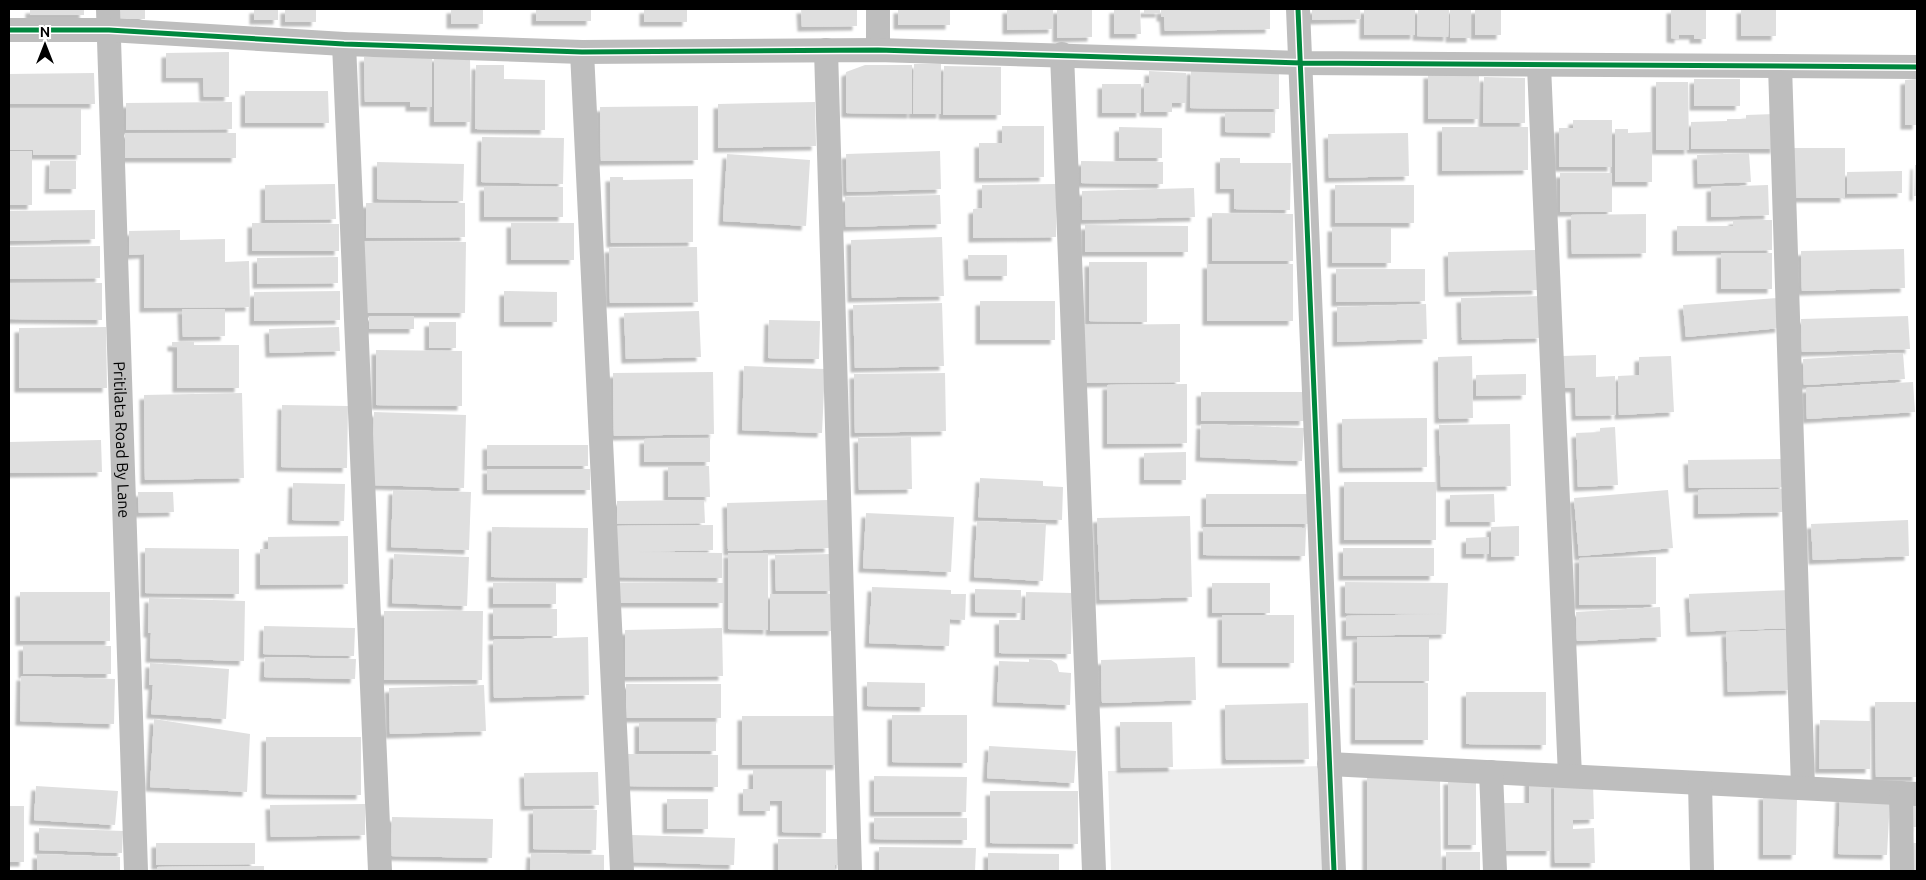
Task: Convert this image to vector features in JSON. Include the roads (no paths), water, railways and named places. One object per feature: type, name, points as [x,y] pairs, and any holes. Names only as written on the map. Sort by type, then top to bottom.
[{"type":"street","points":[[878,9],[878,50]]},
{"type":"street","points":[[1298,9],[1334,871]]},
{"type":"street","points":[[9,30],[108,19],[344,44],[582,52],[878,50],[1062,54],[1301,63],[1917,67]]},
{"type":"street","name":"Pritilata Road By Lane","points":[[108,19],[136,871]]},
{"type":"street","points":[[344,44],[380,871]]},
{"type":"street","points":[[826,50],[850,871]]},
{"type":"street","points":[[582,52],[622,871]]},
{"type":"street","points":[[1062,54],[1094,871]]},
{"type":"street","points":[[1539,66],[1570,776]]},
{"type":"street","points":[[1780,66],[1803,788]]},
{"type":"street","points":[[1329,764],[1909,793],[1902,871]]},
{"type":"street","points":[[1491,772],[1495,871]]},
{"type":"street","points":[[1700,783],[1702,871]]}]
